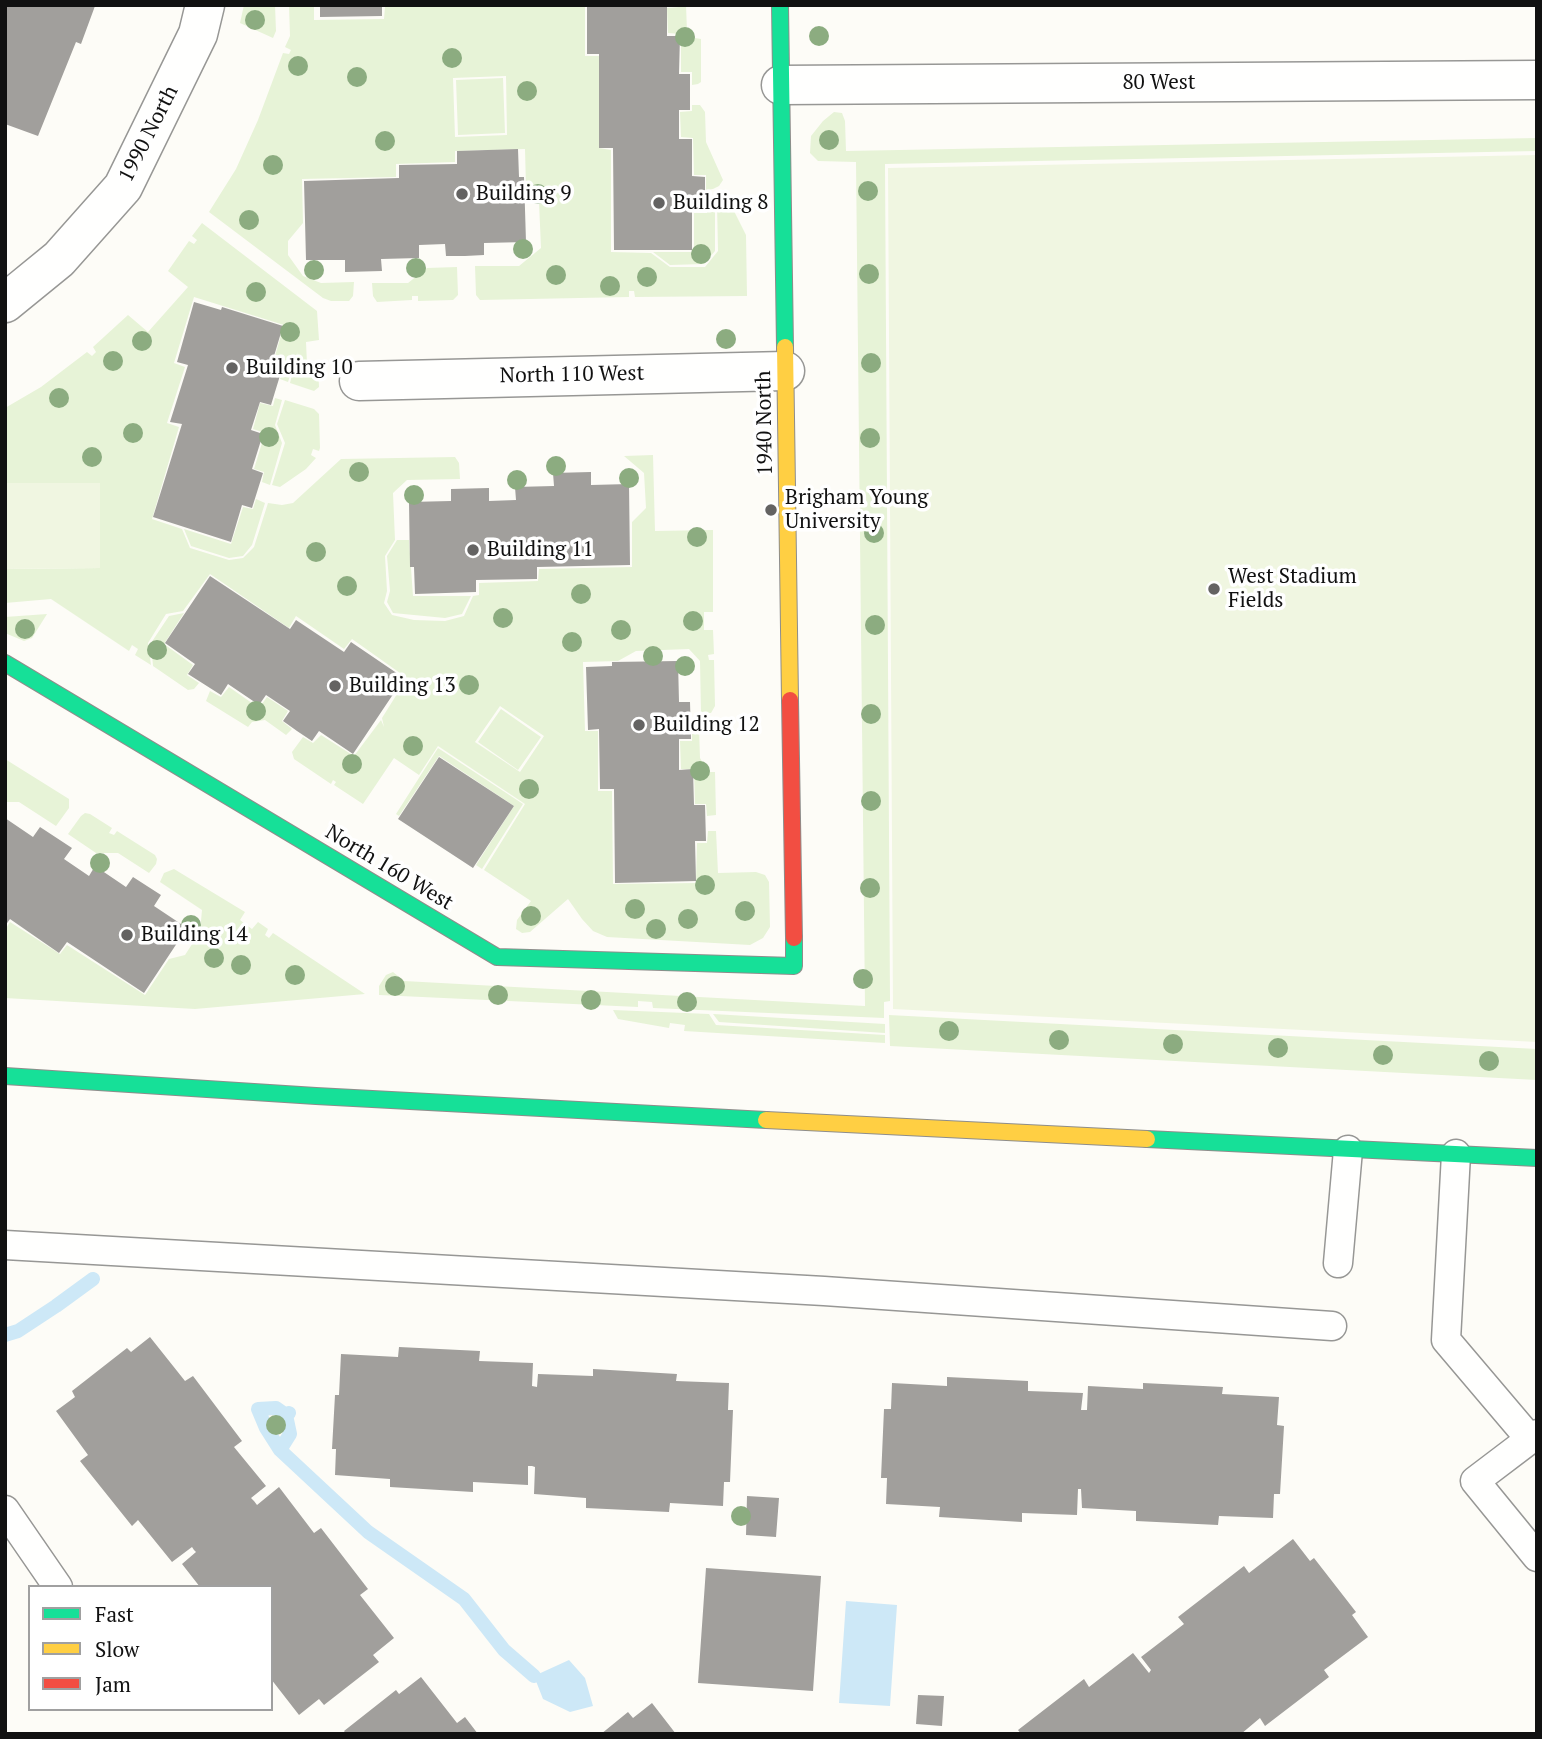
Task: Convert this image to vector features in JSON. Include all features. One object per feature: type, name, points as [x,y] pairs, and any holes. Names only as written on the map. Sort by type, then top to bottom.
[{"type":"street","name":"1990 North","points":[[5,303],[59,259],[123,187],[198,34],[205,5]]},
{"type":"street","name":"1940 North","points":[[780,5],[794,966]]},
{"type":"street","name":"80 West","points":[[781,85],[1537,80]]},
{"type":"street","name":"North 110 West","points":[[359,380],[785,371]]},
{"type":"street","name":"North 160 West","points":[[5,663],[497,957],[794,966]]},
{"type":"street","points":[[5,1076],[330,1097],[1537,1158]]},
{"type":"lane","points":[[1338,1263],[1348,1150]]},
{"type":"lane","points":[[1456,1154],[1446,1340],[1533,1436],[1475,1481],[1537,1557]]},
{"type":"lane","points":[[5,1245],[810,1290],[1332,1326]]},
{"type":"lane","points":[[5,1510],[57,1585]]},
{"type":"green space","points":[[244,5],[275,5],[276,31],[273,38],[240,23]]},
{"type":"green space","points":[[289,5],[314,5],[314,20],[384,19],[385,7],[585,5],[585,56],[599,56],[599,148],[611,150],[611,252],[651,253],[670,267],[705,267],[718,251],[717,203],[731,205],[746,235],[747,296],[635,297],[634,291],[629,291],[629,297],[480,300],[476,295],[475,266],[519,266],[541,248],[539,202],[526,188],[525,149],[455,151],[455,162],[396,164],[396,177],[302,179],[303,223],[288,241],[288,255],[303,276],[321,283],[354,282],[353,296],[349,301],[323,298],[209,212],[236,169],[283,53],[289,54],[291,50],[285,47],[290,36]],"holes":[[[506,76],[507,135],[455,137],[453,78]]]},
{"type":"green space","points":[[686,5],[687,31],[695,38],[701,39],[701,82],[698,84],[692,85],[692,72],[681,72],[681,34],[668,33],[667,8]]},
{"type":"green space","points":[[503,78],[505,133],[458,135],[456,80]]},
{"type":"green space","points":[[692,105],[700,105],[705,112],[706,142],[723,180],[713,189],[706,190],[706,175],[694,175],[693,138],[681,137],[680,112],[692,111]]},
{"type":"green space","points":[[834,112],[842,113],[845,121],[846,151],[1537,138],[1537,151],[885,164],[890,1001],[884,1002],[884,1018],[653,1008],[652,1002],[638,1001],[638,1007],[379,995],[379,986],[386,975],[393,972],[404,981],[865,1006],[856,162],[818,161],[810,153],[811,136]]},
{"type":"green space","name":"West Stadium Fields","points":[[1537,155],[1537,1042],[893,1009],[888,168]]},
{"type":"green space","points":[[707,204],[715,204],[715,251],[704,264],[670,265],[653,252],[694,252],[694,213],[707,213]]},
{"type":"green space","points":[[202,223],[317,311],[319,340],[306,342],[307,364],[318,365],[319,387],[314,391],[290,383],[298,351],[288,382],[280,379],[283,369],[272,366],[284,325],[194,297],[174,363],[185,367],[167,423],[179,427],[152,519],[182,529],[190,548],[229,560],[243,558],[254,547],[268,503],[293,503],[341,459],[455,457],[459,463],[460,479],[407,480],[393,493],[395,540],[385,556],[387,591],[384,603],[392,615],[414,620],[445,621],[464,616],[473,596],[479,595],[479,583],[538,581],[539,569],[632,567],[632,522],[646,508],[644,473],[624,456],[653,455],[655,531],[713,530],[713,612],[704,612],[704,630],[713,630],[714,654],[708,655],[709,660],[714,660],[715,706],[711,713],[701,713],[700,661],[689,649],[636,651],[618,661],[583,662],[585,731],[598,731],[598,791],[612,791],[613,884],[696,883],[697,843],[707,843],[708,831],[716,831],[718,873],[756,872],[765,875],[769,882],[770,927],[763,938],[750,945],[607,937],[593,931],[568,899],[530,932],[522,933],[516,929],[517,920],[531,901],[484,870],[525,804],[438,746],[419,775],[394,758],[363,804],[334,785],[336,782],[333,780],[331,784],[294,759],[292,752],[303,737],[313,743],[321,735],[354,756],[381,720],[384,727],[382,718],[407,678],[352,639],[344,649],[296,616],[289,628],[210,574],[183,611],[166,614],[148,643],[151,665],[135,655],[138,649],[132,645],[129,651],[51,599],[5,603],[5,569],[100,568],[100,483],[5,483],[5,408],[41,387],[87,352],[92,356],[96,352],[93,347],[128,315],[148,332],[188,287],[168,271],[189,241],[194,244],[197,240],[192,236]],"holes":[[[500,706],[544,736],[520,772],[475,742]]]},
{"type":"green space","points":[[457,267],[458,295],[453,300],[418,301],[418,296],[412,296],[412,300],[377,302],[373,296],[372,283],[408,283],[427,268]]},
{"type":"green space","points":[[275,398],[282,400],[275,425],[282,443],[270,485],[262,482],[264,472],[254,469],[265,433],[253,429],[260,403],[273,406]]},
{"type":"green space","points":[[285,400],[314,409],[319,414],[320,448],[319,451],[313,449],[311,455],[316,458],[306,469],[280,487],[272,485],[285,443],[277,424]]},
{"type":"green space","points":[[5,483],[100,483],[100,568],[5,569]]},
{"type":"green space","points":[[256,499],[265,503],[252,545],[243,556],[229,558],[191,546],[184,529],[231,544],[243,507],[253,509]]},
{"type":"green space","points":[[397,540],[409,540],[413,596],[471,596],[462,614],[445,618],[393,613],[387,602],[390,591],[387,556]]},
{"type":"green space","points":[[184,613],[164,644],[193,665],[187,675],[199,683],[194,689],[188,690],[153,666],[151,643],[169,616]]},
{"type":"green space","points":[[47,614],[32,638],[24,641],[5,633],[5,617]]},
{"type":"green space","points":[[229,687],[259,708],[267,697],[288,711],[282,721],[292,729],[286,735],[265,720],[252,722],[248,727],[206,701],[210,691],[221,697]]},
{"type":"green space","points":[[501,709],[541,737],[518,770],[478,742]]},
{"type":"green space","points":[[699,728],[700,758],[708,772],[715,772],[716,815],[707,816],[706,804],[695,804],[694,770],[681,769],[680,741],[692,741],[692,729]]},
{"type":"green space","points":[[438,748],[523,804],[482,869],[476,865],[514,806],[439,756],[399,816],[396,814]]},
{"type":"green space","points":[[5,759],[69,799],[69,808],[56,826],[19,802],[5,802]]},
{"type":"green space","points":[[85,813],[112,828],[109,833],[114,835],[117,831],[155,855],[156,864],[149,873],[118,853],[96,853],[68,834]]},
{"type":"green space","points":[[174,869],[245,912],[240,920],[252,929],[258,922],[268,929],[265,935],[269,938],[273,933],[365,994],[195,1009],[5,998],[5,930],[10,922],[60,954],[67,945],[145,995],[169,959],[185,955],[200,932],[202,910],[160,882],[164,873]]},
{"type":"green space","points":[[613,1010],[709,1014],[716,1025],[885,1035],[885,1043],[684,1031],[685,1025],[670,1023],[669,1028],[618,1019]]},
{"type":"green space","points":[[713,1014],[885,1024],[885,1033],[719,1022]]},
{"type":"green space","points":[[889,1015],[1537,1049],[1537,1080],[890,1046]]},
{"type":"water","points":[[846,1601],[897,1605],[890,1706],[839,1703]]},
{"type":"water","points":[[569,1660],[585,1678],[593,1706],[570,1712],[543,1699],[534,1676]]},
{"type":"building","points":[[5,5],[95,6],[81,44],[76,42],[38,136],[5,124]]},
{"type":"building","points":[[320,5],[382,5],[382,16],[320,17]]},
{"type":"building","points":[[587,5],[667,5],[667,36],[680,36],[679,74],[690,74],[690,110],[679,110],[679,139],[692,139],[692,176],[705,177],[705,211],[692,211],[692,250],[614,250],[613,148],[599,148],[599,54],[587,54]]},
{"type":"building","points":[[518,149],[519,177],[524,177],[526,242],[484,243],[484,255],[465,256],[446,256],[445,244],[419,245],[419,258],[381,259],[382,271],[345,272],[345,260],[306,260],[304,181],[399,178],[399,165],[457,164],[457,151]]},
{"type":"building","points":[[194,302],[221,310],[222,307],[283,326],[271,366],[282,369],[271,405],[260,402],[251,430],[263,434],[252,469],[263,473],[252,508],[242,505],[231,542],[153,517],[182,424],[170,422],[188,365],[177,362]]},
{"type":"building","points":[[591,472],[591,485],[629,484],[630,565],[537,567],[537,579],[476,580],[476,592],[415,594],[414,567],[410,567],[409,502],[451,501],[451,489],[489,488],[489,501],[516,500],[515,487],[554,486],[553,473]]},
{"type":"building","points":[[210,576],[290,629],[296,620],[344,652],[351,642],[404,678],[353,754],[319,731],[312,741],[297,731],[283,721],[290,711],[266,695],[259,705],[228,684],[221,695],[188,674],[195,664],[165,643]]},
{"type":"building","points":[[678,661],[679,702],[690,702],[691,739],[679,739],[679,770],[693,769],[694,805],[705,805],[706,841],[695,841],[696,881],[615,883],[614,789],[600,789],[599,729],[588,730],[586,667],[612,666],[612,662]]},
{"type":"building","points":[[439,757],[514,806],[473,868],[398,819]]},
{"type":"building","points":[[5,818],[33,837],[40,827],[72,848],[64,859],[89,876],[95,866],[126,887],[133,877],[161,895],[154,906],[187,928],[144,993],[67,942],[59,953],[10,919],[5,926]]},
{"type":"building","points":[[150,1337],[185,1381],[193,1376],[242,1441],[234,1447],[266,1486],[251,1498],[257,1505],[279,1487],[314,1533],[321,1528],[368,1589],[360,1595],[394,1638],[373,1655],[379,1662],[324,1705],[319,1699],[299,1715],[273,1682],[273,1585],[198,1585],[182,1564],[196,1552],[192,1547],[172,1562],[138,1520],[132,1526],[80,1461],[88,1455],[56,1411],[75,1397],[72,1391],[127,1348],[131,1352]]},
{"type":"building","points":[[399,1347],[480,1351],[479,1361],[533,1363],[532,1386],[537,1387],[538,1374],[593,1376],[593,1369],[677,1374],[676,1381],[729,1383],[728,1410],[733,1410],[730,1482],[724,1482],[723,1506],[670,1503],[669,1512],[586,1508],[586,1498],[534,1494],[535,1467],[532,1466],[528,1466],[528,1485],[473,1482],[473,1492],[390,1487],[390,1479],[335,1475],[336,1449],[332,1449],[335,1395],[339,1395],[341,1354],[398,1357]]},
{"type":"building","points":[[947,1377],[1028,1381],[1028,1391],[1083,1393],[1081,1410],[1087,1410],[1088,1386],[1143,1389],[1143,1383],[1223,1387],[1222,1394],[1279,1397],[1277,1425],[1284,1426],[1280,1494],[1274,1494],[1273,1518],[1219,1516],[1218,1525],[1136,1521],[1136,1511],[1082,1508],[1081,1489],[1078,1489],[1077,1515],[1022,1513],[1022,1522],[939,1517],[940,1507],[886,1504],[887,1478],[881,1478],[884,1409],[891,1409],[892,1383],[947,1386]]},
{"type":"building","points":[[747,1496],[779,1498],[776,1537],[746,1535]]},
{"type":"building","points":[[1293,1539],[1310,1561],[1314,1558],[1356,1612],[1352,1615],[1368,1637],[1324,1670],[1329,1677],[1265,1726],[1260,1718],[1241,1734],[1021,1734],[1018,1730],[1084,1679],[1089,1687],[1133,1653],[1149,1673],[1151,1670],[1141,1657],[1184,1624],[1178,1617],[1244,1566],[1249,1573]]},
{"type":"building","points":[[706,1568],[821,1576],[813,1691],[698,1683]]},
{"type":"building","points":[[421,1677],[457,1723],[465,1717],[478,1734],[346,1734],[344,1731],[396,1690],[399,1694]]},
{"type":"building","points":[[918,1695],[944,1696],[942,1726],[916,1724]]},
{"type":"building","points":[[652,1703],[676,1734],[601,1734],[628,1712],[633,1718]]},
{"type":"waterway","points":[[5,1335],[18,1331],[93,1279]]},
{"type":"waterway","points":[[286,1415],[276,1408],[258,1409],[280,1450],[368,1532],[464,1599],[504,1650],[534,1676]]},
{"type":"waterway","points":[[280,1450],[290,1434],[286,1415],[289,1413]]},
{"type":"traffic: fast","points":[[780,5],[785,347]]},
{"type":"traffic: fast","points":[[5,663],[497,957],[794,966],[794,938]]},
{"type":"traffic: fast","points":[[5,1076],[766,1120]]},
{"type":"traffic: fast","points":[[1147,1139],[1537,1158]]},
{"type":"traffic: slow","points":[[785,347],[790,700]]},
{"type":"traffic: slow","points":[[766,1120],[1147,1139]]},
{"type":"traffic: jam","points":[[790,700],[794,938]]},
{"type":"place","name":"Building 9","points":[[462,194]]},
{"type":"place","name":"Building 8","points":[[659,203]]},
{"type":"place","name":"Building 10","points":[[232,368]]},
{"type":"place","name":"Brigham Young University","points":[[771,510]]},
{"type":"place","name":"Building 11","points":[[473,550]]},
{"type":"place","name":"West Stadium Fields","points":[[1214,589]]},
{"type":"place","name":"Building 13","points":[[335,686]]},
{"type":"place","name":"Building 12","points":[[639,725]]},
{"type":"place","name":"Building 14","points":[[127,935]]}]
